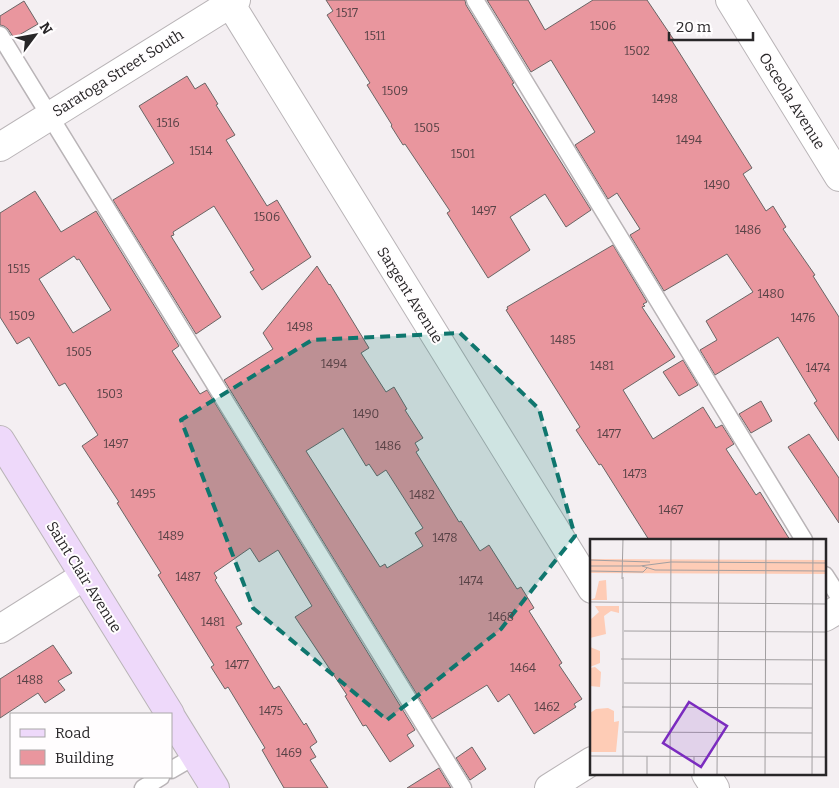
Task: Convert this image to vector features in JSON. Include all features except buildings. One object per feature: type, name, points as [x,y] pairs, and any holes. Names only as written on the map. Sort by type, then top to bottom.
[{"type":"street","name":"Osceola Avenue","points":[[730,0],[839,177]]},
{"type":"street","name":"Saratoga Street South","points":[[0,147],[231,1]]},
{"type":"street","name":"Sargent Avenue","points":[[231,1],[590,586]]},
{"type":"street","name":"Saint Clair Avenue","points":[[0,440],[168,713]]},
{"type":"street","points":[[0,629],[84,576]]},
{"type":"street","points":[[826,617],[839,609]]},
{"type":"street","name":"Saint Clair Avenue","points":[[172,719],[215,788]]},
{"type":"street","points":[[549,788],[590,762]]},
{"type":"street","points":[[707,776],[715,788]]},
{"type":"lane","points":[[475,0],[803,539]]},
{"type":"lane","points":[[0,35],[463,788]]},
{"type":"lane","points":[[826,577],[839,597]]},
{"type":"lane","points":[[172,769],[195,756]]},
{"type":"lane","points":[[143,788],[159,778]]},
{"type":"highlighted area","points":[[460,333],[539,409],[575,536],[501,629],[387,720],[253,608],[181,420],[312,340]]}]
